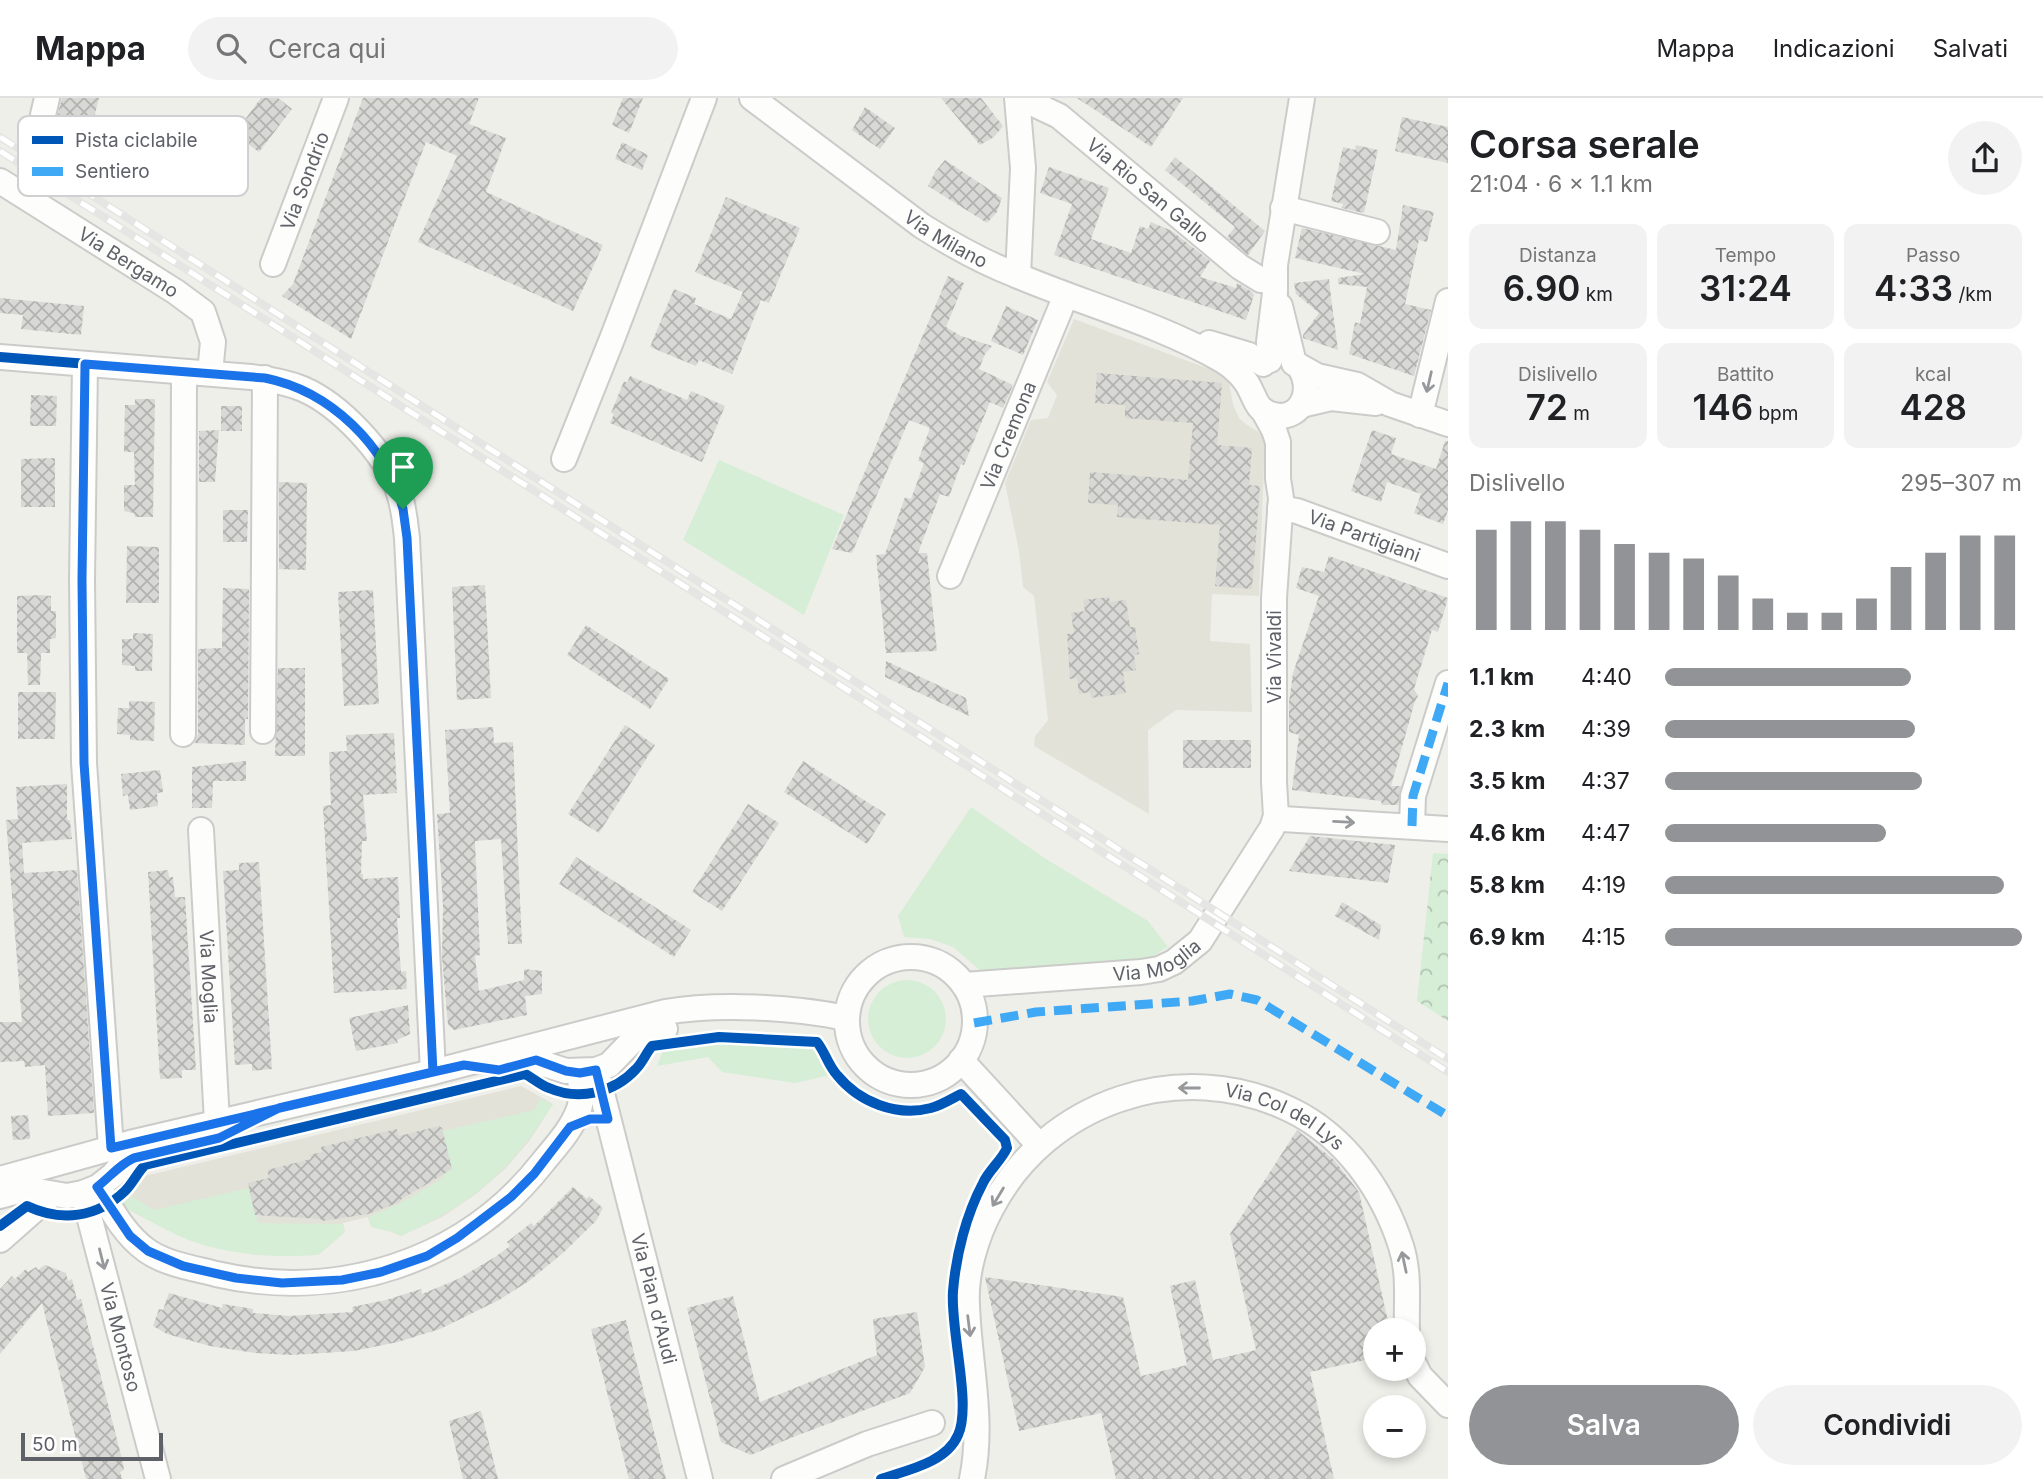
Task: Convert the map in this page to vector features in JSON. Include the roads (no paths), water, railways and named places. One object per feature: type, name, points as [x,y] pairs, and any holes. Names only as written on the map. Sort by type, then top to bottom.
[{"type":"street","name":"Via Sondrio","points":[[273,264],[336,98]]},
{"type":"street","points":[[564,459],[704,98]]},
{"type":"street","name":"Via Milano","points":[[752,98],[922,226],[970,254],[1018,276],[1165,332],[1357,385],[1390,404],[1448,425]]},
{"type":"street","name":"Via Rio San Gallo","points":[[1018,276],[1023,168],[1019,98],[1059,117],[1240,267],[1275,287]]},
{"type":"street","points":[[1282,364],[1281,309],[1275,287],[1275,265],[1302,98]]},
{"type":"street","name":"Via Bergamo","points":[[0,181],[18,192]]},
{"type":"street","name":"Via Bergamo","points":[[24,196],[176,292],[203,312],[213,342],[210,373]]},
{"type":"street","points":[[1283,208],[1377,232]]},
{"type":"street","points":[[1229,349],[1250,340],[1258,330],[1275,287]]},
{"type":"street","name":"Via Cremona","points":[[950,576],[1066,295]]},
{"type":"street","points":[[1420,415],[1448,301]]},
{"type":"street","name":"Via Milano","points":[[1165,332],[1228,363],[1257,401],[1280,416],[1331,398],[1390,404]]},
{"type":"street","points":[[0,356],[265,378],[285,382],[306,391],[340,415],[382,461],[398,490],[407,538],[433,1072]]},
{"type":"street","points":[[85,364],[82,567],[84,763],[111,1148]]},
{"type":"street","points":[[1257,401],[1253,376],[1282,364]]},
{"type":"street","points":[[1282,364],[1307,382],[1307,390],[1297,408]]},
{"type":"street","points":[[183,734],[184,372]]},
{"type":"street","points":[[262,731],[265,378]]},
{"type":"street","name":"Via Vivaldi","points":[[1257,401],[1278,442],[1281,503],[1274,598],[1276,816]]},
{"type":"street","name":"Via Vivaldi","points":[[1281,503],[1293,471],[1297,408]]},
{"type":"street","name":"Via Partigiani","points":[[1281,503],[1448,566]]},
{"type":"street","points":[[1412,826],[1413,796],[1448,683]]},
{"type":"street","points":[[1276,816],[1448,829]]},
{"type":"street","name":"Via Moglia","points":[[964,985],[1141,972],[1174,962],[1200,942],[1272,828],[1276,816]]},
{"type":"street","name":"Via Moglia","points":[[201,830],[217,1122]]},
{"type":"street","points":[[913,957],[933,961],[950,971],[964,985],[970,997],[974,1023],[971,1043],[961,1060],[946,1074],[928,1083],[908,1085],[889,1081],[871,1071],[857,1057],[849,1038],[846,1018],[850,999],[860,981],[875,967],[893,959],[913,957]]},
{"type":"street","points":[[0,1179],[111,1148],[464,1065],[665,1012],[691,1008],[765,1010],[828,1014],[846,1018]]},
{"type":"street","points":[[464,1065],[499,1070],[536,1060],[566,1071],[588,1071],[609,1065],[638,1035],[674,1026],[691,1008]]},
{"type":"street","points":[[961,1060],[1039,1145]]},
{"type":"street","points":[[90,1190],[130,1236],[148,1251],[183,1266],[236,1278],[282,1283],[342,1280],[381,1272],[427,1256],[457,1238],[511,1197],[534,1174],[570,1127],[581,1101],[588,1071]]},
{"type":"street","name":"Via Pian d'Audi","points":[[588,1071],[608,1119],[700,1479]]},
{"type":"street","name":"Via Col del Lys","points":[[972,1479],[978,1414],[966,1304],[980,1232],[1001,1191],[1039,1145],[1083,1114],[1130,1095],[1153,1090],[1195,1087],[1219,1089],[1289,1109],[1321,1129],[1355,1161],[1380,1197],[1391,1220],[1405,1259],[1407,1318]]},
{"type":"street","points":[[0,1196],[26,1189],[67,1196],[90,1190],[113,1175],[124,1162],[219,1138],[279,1108]]},
{"type":"street","points":[[570,1127],[590,1119],[608,1119]]},
{"type":"street","name":"Via Montoso","points":[[90,1190],[158,1479]]},
{"type":"street","points":[[0,1240],[51,1195]]},
{"type":"street","points":[[1425,1381],[1448,1405]]},
{"type":"street","points":[[784,1479],[867,1444],[932,1423]]},
{"type":"railway","points":[[0,137],[18,148]]},
{"type":"railway","points":[[0,151],[18,162]]},
{"type":"railway","points":[[71,196],[1448,1072]]},
{"type":"railway","points":[[93,196],[1448,1059]]}]
